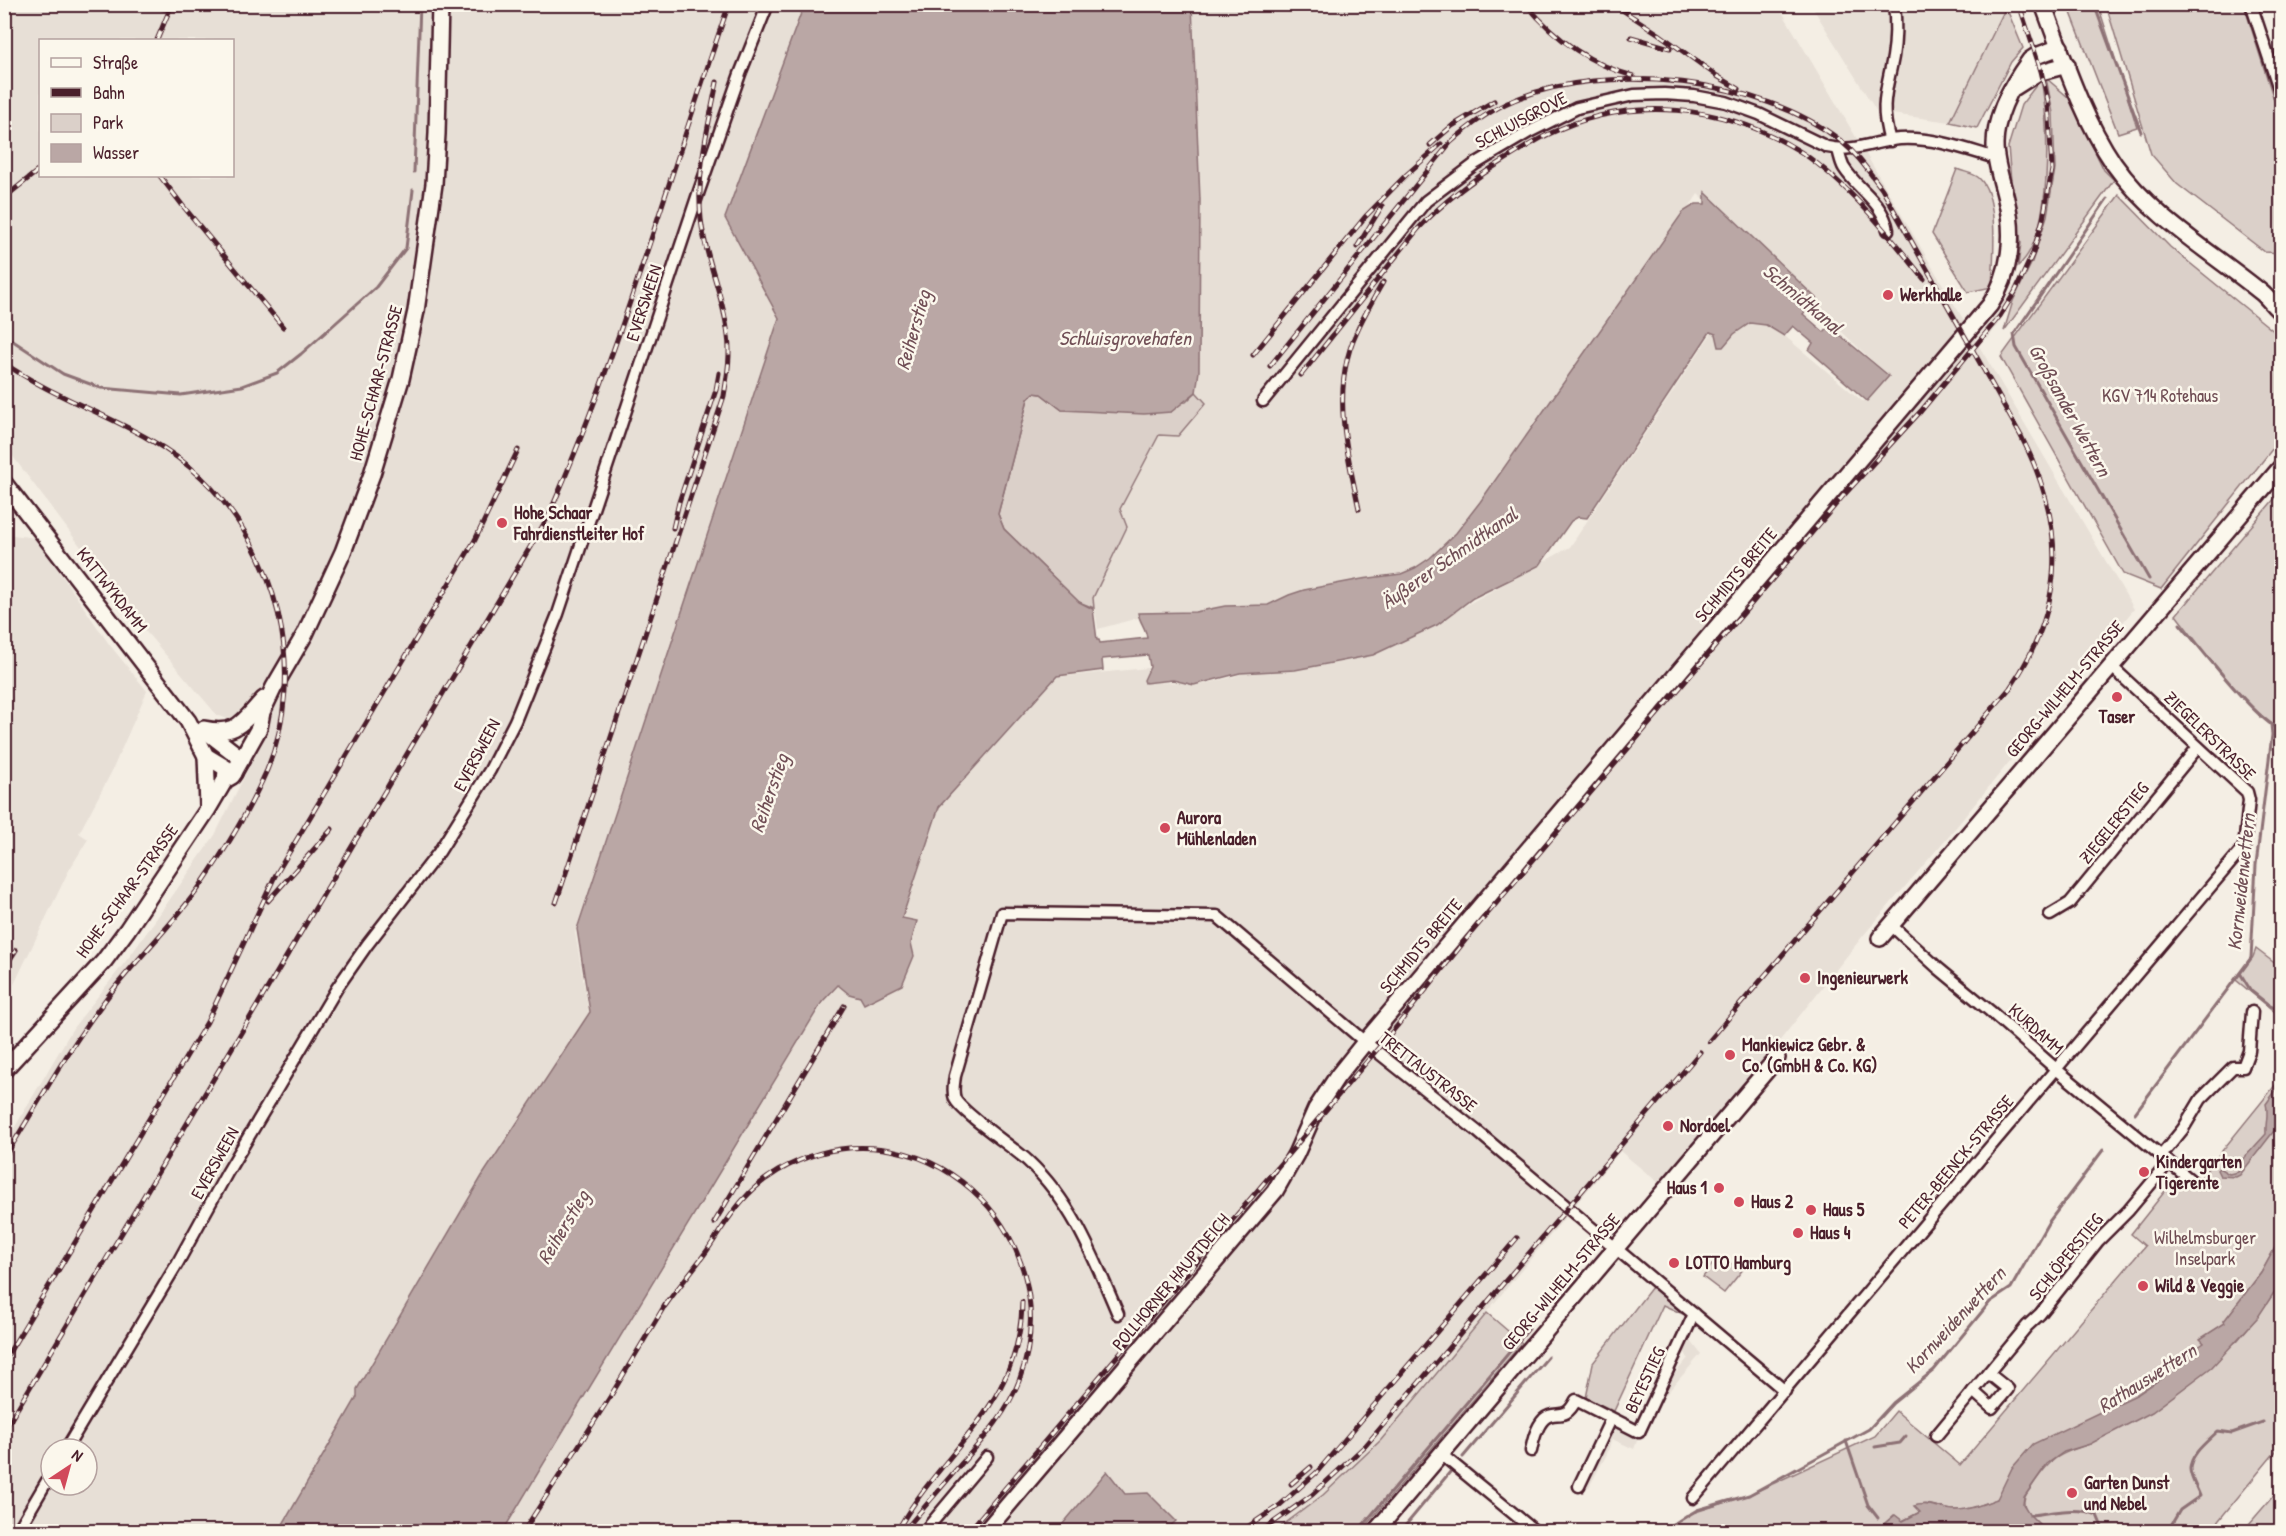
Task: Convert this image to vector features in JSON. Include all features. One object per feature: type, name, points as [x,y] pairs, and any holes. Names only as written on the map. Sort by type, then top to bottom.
[{"type":"main road","name":"HOHE-SCHAAR-STRASSE","points":[[4,1070],[104,961],[159,886],[232,767],[259,728],[262,712],[305,634],[343,552],[372,474],[401,379],[420,283],[434,184],[440,4]]},
{"type":"main road","points":[[2043,4],[2095,131],[2115,165],[2160,214],[2265,295],[2282,313]]},
{"type":"main road","name":"SCHMIDTS BREITE","points":[[1365,1042],[1990,305],[2006,272],[2011,239],[2010,219],[1996,158],[1998,127],[2004,106],[2030,60],[2060,47]]},
{"type":"main road","points":[[2013,89],[2037,73],[2067,64]]},
{"type":"main road","points":[[2265,295],[2282,301]]},
{"type":"main road","name":"GEORG-WILHELM-STRASSE","points":[[1880,938],[2282,466]]},
{"type":"main road","name":"KATTWYKDAMM","points":[[4,483],[188,721],[198,745],[206,756]]},
{"type":"main road","points":[[204,729],[221,732],[234,729],[274,687]]},
{"type":"main road","name":"KATTWYKDAMM","points":[[188,721],[204,729],[232,767]]},
{"type":"main road","points":[[208,809],[206,756],[232,767]]},
{"type":"main road","name":"POLLHORNER HAUPTDEICH","points":[[985,1532],[1275,1191],[1296,1154],[1316,1109],[1337,1077],[1365,1042]]},
{"type":"main road","name":"GEORG-WILHELM-STRASSE","points":[[1375,1532],[1777,1058]]},
{"type":"street","points":[[165,4],[183,4]]},
{"type":"street","name":"EVERSWEEN","points":[[73,1437],[177,1264],[227,1173],[337,988],[439,852],[490,770],[514,721],[558,614],[699,191],[740,74],[768,4]]},
{"type":"street","points":[[1890,141],[1884,109],[1895,42],[1894,4]]},
{"type":"street","points":[[2251,4],[2282,98]]},
{"type":"street","name":"SCHLUISGROVE","points":[[1263,401],[1426,201],[1484,159],[1529,132],[1577,108],[1634,95],[1694,96],[1726,102],[1759,114],[1827,147],[1838,150],[1851,150],[1890,141],[1913,139],[1933,141],[1996,158]]},
{"type":"street","points":[[1838,150],[1843,168],[1868,194],[1886,219],[1888,230]]},
{"type":"street","name":"ZIEGELERSTRASSE","points":[[2111,666],[2247,792],[2249,800],[2244,847]]},
{"type":"street","name":"ZIEGELERSTIEG","points":[[2050,915],[2070,903],[2198,747]]},
{"type":"street","name":"PETER-BEENCK-STRASSE","points":[[1693,1498],[2244,847]]},
{"type":"street","name":"TRETTAUSTRASSE","points":[[1118,1314],[1089,1246],[1062,1200],[1027,1161],[962,1108],[954,1096],[956,1076],[1002,913],[1217,916],[1785,1391]]},
{"type":"street","name":"KURDAMM","points":[[1891,925],[2056,1069],[2193,1182]]},
{"type":"street","points":[[2165,1159],[2201,1099],[2233,1067],[2243,1067],[2249,1051],[2252,1012]]},
{"type":"street","name":"SCHLÖPERSTIEG","points":[[1936,1436],[2027,1326],[2068,1281],[2098,1241],[2128,1211],[2165,1159]]},
{"type":"street","name":"BEYESTIEG","points":[[1531,1451],[1533,1438],[1544,1419],[1571,1411],[1576,1401],[1639,1432],[1694,1314]]},
{"type":"street","points":[[1973,1391],[1992,1408],[2008,1389],[1989,1373]]},
{"type":"street","name":"BEYESTIEG","points":[[1579,1486],[1611,1419]]},
{"type":"street","points":[[1441,1454],[1536,1532]]},
{"type":"street","points":[[924,1532],[987,1457]]},
{"type":"street","points":[[17,1532],[39,1494]]},
{"type":"shaded area","points":[[2005,4],[2006,7],[1950,122],[1877,112],[1811,5]]},
{"type":"shaded area","points":[[5,5],[804,5],[725,219],[780,318],[575,932],[589,1013],[482,1176],[357,1389],[357,1397],[279,1531],[5,1531],[5,1144],[73,1028],[133,952],[215,835],[266,733],[217,715],[136,620],[5,446]]},
{"type":"shaded area","points":[[1192,5],[1778,5],[2134,609],[1660,1184],[1620,1151],[1381,1440],[1323,1495],[1275,1531],[503,1532],[822,1002],[838,985],[849,994],[860,997],[914,956],[911,943],[917,922],[901,918],[939,807],[1056,677],[1148,668],[1151,683],[1179,682],[1198,685],[1245,672],[1288,670],[1351,660],[1390,647],[1422,630],[1570,547],[1725,313],[1756,312],[1862,401],[1867,401],[1888,376],[1698,194],[1499,496],[1466,539],[1347,610],[1138,618],[1098,629],[1093,598],[1127,527],[1120,509],[1159,434],[1206,403],[1196,392],[1199,371],[1200,200]]},
{"type":"shaded area","points":[[2046,78],[2053,113],[2055,169],[2047,216],[2032,262],[2013,301],[1988,339],[1983,331],[1998,313],[2019,278],[2035,238],[2044,195],[2048,156],[2046,105],[2041,79]]},
{"type":"shaded area","points":[[5,534],[36,538],[109,644],[147,691],[111,773],[79,833],[88,839],[68,872],[5,1003]]},
{"type":"shaded area","points":[[1691,1341],[1701,1354],[1662,1399],[1658,1394],[1688,1358],[1682,1348]]},
{"type":"shaded area","points":[[1612,1425],[1638,1438],[1634,1449],[1612,1439],[1607,1454],[1589,1487],[1584,1485]]},
{"type":"green space","points":[[2068,5],[2098,5],[2137,127],[2118,133]]},
{"type":"green space","points":[[2106,5],[2244,5],[2281,122],[2281,253],[2265,252],[2177,184],[2151,154]]},
{"type":"green space","points":[[2006,7],[2023,48],[2011,62],[1977,128],[1950,122]]},
{"type":"green space","points":[[2046,78],[2069,98],[2104,170],[2114,180],[2004,331],[2013,301],[2032,262],[2047,216],[2055,169],[2053,113]]},
{"type":"green space","points":[[2041,79],[2047,149],[2043,205],[2038,230],[2030,251],[2018,266],[2021,243],[2012,192],[2008,147],[2021,105]]},
{"type":"green space","points":[[1957,169],[1979,178],[1986,187],[1993,214],[1992,287],[1968,292],[1932,234]]},
{"type":"green space","name":"KGV 714 Rotehaus","points":[[2119,195],[2170,247],[2281,337],[2281,438],[2161,589],[2123,574],[2001,357]]},
{"type":"green space","points":[[1196,392],[1206,403],[1178,436],[1159,435],[1120,509],[1127,527],[1093,598],[1094,608],[1079,602],[1004,529],[998,514],[1028,399],[1034,393],[1041,394],[1062,410],[1186,402]]},
{"type":"green space","points":[[2281,491],[2281,729],[2269,722],[2241,695],[2176,615]]},
{"type":"green space","points":[[2256,949],[2281,968],[2281,1017],[2236,980],[2253,957]]},
{"type":"green space","name":"Wilhelmsburger Inselpark","points":[[2281,1078],[2281,1237],[2261,1273],[2224,1321],[2225,1323],[2201,1339],[2205,1343],[2166,1369],[2163,1377],[1997,1499],[1976,1507],[1959,1510],[1929,1505],[1915,1506],[1920,1512],[1902,1521],[1894,1515],[1884,1524],[1881,1531],[1661,1532],[1686,1515],[1749,1495],[1875,1436],[1896,1411],[1960,1465],[2145,1246],[2131,1234],[2177,1176],[2192,1188]]},
{"type":"green space","points":[[1717,1258],[1744,1268],[1724,1293],[1703,1277]]},
{"type":"green space","name":"Wilhelmsburger Inselpark","points":[[2281,1282],[2281,1445],[2210,1531],[2046,1531],[2027,1511],[2024,1498],[2050,1463],[2062,1454],[2090,1444],[2237,1341]]},
{"type":"green space","points":[[1652,1287],[1683,1314],[1663,1305],[1614,1411],[1586,1398],[1593,1363]]},
{"type":"green space","points":[[1487,1313],[1522,1343],[1361,1531],[1275,1531],[1323,1495],[1381,1440]]},
{"type":"green space","points":[[2281,1487],[2281,1531],[2243,1531]]},
{"type":"water","points":[[804,5],[1192,5],[1200,200],[1199,371],[1196,392],[1171,412],[1144,414],[1062,410],[1041,394],[1034,393],[1028,399],[998,514],[1004,529],[1079,602],[1093,609],[1097,640],[1100,643],[1147,638],[1138,613],[1195,612],[1225,606],[1268,605],[1304,590],[1401,574],[1430,558],[1456,533],[1480,502],[1683,212],[1696,204],[1705,204],[1705,192],[1817,299],[1803,314],[1824,332],[1829,326],[1889,376],[1867,401],[1809,350],[1813,343],[1793,326],[1784,336],[1766,325],[1750,323],[1734,334],[1723,347],[1719,347],[1716,334],[1710,332],[1587,518],[1578,517],[1571,521],[1540,565],[1473,598],[1437,625],[1373,655],[1295,670],[1240,673],[1194,685],[1173,680],[1145,683],[1144,680],[1150,667],[1148,655],[1102,659],[1103,670],[1057,676],[939,807],[902,918],[917,921],[911,943],[914,956],[902,985],[864,1004],[860,997],[849,994],[838,985],[822,1002],[503,1531],[279,1531],[357,1397],[357,1389],[482,1176],[590,1012],[577,929],[779,318],[725,218]]},
{"type":"water","points":[[2281,1083],[2281,1120],[2277,1127],[2240,1175],[2220,1176],[2217,1170],[2219,1168],[2229,1174],[2238,1172],[2245,1157],[2266,1134],[2266,1104]]},
{"type":"water","points":[[2281,1237],[2281,1282],[2258,1317],[2212,1367],[2152,1412],[2090,1444],[2064,1452],[2047,1464],[2024,1497],[2023,1504],[2030,1515],[2046,1531],[1881,1531],[1884,1524],[1895,1515],[1903,1521],[1920,1512],[1914,1506],[1930,1505],[1961,1510],[1997,1499],[2012,1468],[2033,1444],[2138,1394],[2163,1377],[2166,1369],[2204,1343],[2200,1339],[2225,1323],[2224,1321],[2261,1273]]},
{"type":"water","points":[[1107,1471],[1125,1494],[1148,1493],[1176,1521],[1165,1531],[1057,1531]]},
{"type":"waterway","points":[[414,172],[420,4]]},
{"type":"waterway","name":"Großsander Wettern","points":[[2094,4],[2141,132]]},
{"type":"waterway","points":[[4,335],[63,374],[101,388],[181,395],[242,386],[277,373],[376,287],[406,248],[413,190]]},
{"type":"waterway","name":"Großsander Wettern","points":[[2107,199],[2014,334],[2016,347],[2149,579]]},
{"type":"waterway","name":"Großsander Wettern","points":[[2180,624],[2243,699],[2282,731]]},
{"type":"waterway","name":"Kornweidenwettern","points":[[2135,1113],[2251,958],[2256,865],[2272,735],[2271,724]]},
{"type":"waterway","points":[[2240,973],[2251,991],[2270,1006],[2282,1011]]},
{"type":"waterway","name":"Kornweidenwettern","points":[[1661,1532],[1697,1510],[1749,1495],[1869,1429],[1893,1403],[1934,1370],[1990,1302],[2011,1288],[2048,1223],[2103,1150]]},
{"type":"waterway","points":[[1357,1532],[1529,1329]]},
{"type":"waterway","points":[[1463,1457],[1548,1357]]},
{"type":"waterway","points":[[2167,1532],[2180,1510],[2200,1496],[2190,1469],[2193,1458],[2200,1448],[2218,1431],[2232,1433],[2263,1422]]},
{"type":"waterway","points":[[1875,1447],[1900,1443],[1906,1436]]},
{"type":"waterway","points":[[1846,1441],[1868,1505],[1878,1518]]},
{"type":"waterway","points":[[1400,1532],[1450,1472]]},
{"type":"waterway","points":[[2030,1515],[2064,1511],[2089,1512],[2097,1515],[2104,1532]]},
{"type":"railway","points":[[157,39],[172,4]]},
{"type":"railway","points":[[4,1431],[548,517],[622,327],[729,4]]},
{"type":"railway","points":[[1526,4],[1537,17],[1574,49],[1602,65],[1633,76]]},
{"type":"railway","points":[[1613,4],[1739,89]]},
{"type":"railway","points":[[968,1532],[1397,1026],[1471,933],[1843,496],[1921,411],[2000,316],[2015,292],[2033,253],[2043,219],[2052,170],[2048,101],[2041,71],[2019,4]]},
{"type":"railway","points":[[1631,37],[1670,48]]},
{"type":"railway","points":[[1270,366],[1450,143],[1497,109],[1514,100],[1552,88],[1593,81],[1637,79],[1682,82],[1727,90],[1769,103],[1808,120],[1841,141],[1858,158],[1882,189],[2021,436],[2036,468],[2052,532],[2054,564],[2050,595],[2042,626],[2029,657],[2010,688],[1709,1041]]},
{"type":"railway","points":[[556,903],[724,396],[729,344],[723,306],[703,234],[700,202],[704,150],[717,82]]},
{"type":"railway","points":[[1430,145],[1452,126],[1494,101]]},
{"type":"railway","points":[[1301,375],[1418,229],[1459,191],[1482,174],[1543,137],[1580,121],[1612,113],[1678,110],[1710,115],[1772,136],[1801,152],[1835,178],[1882,228],[1924,279]]},
{"type":"railway","points":[[1253,355],[1365,217],[1406,175],[1441,144]]},
{"type":"railway","points":[[4,198],[39,170]]},
{"type":"railway","points":[[161,177],[283,327]]},
{"type":"railway","points":[[1357,247],[1382,206]]},
{"type":"railway","points":[[1359,509],[1343,420],[1344,375],[1357,331],[1383,282]]},
{"type":"railway","points":[[4,363],[54,392],[156,443],[202,478],[228,508],[250,541],[267,577],[278,614],[284,653],[285,692],[279,732],[267,770],[236,831],[187,904],[114,988],[89,1022],[4,1158]]},
{"type":"railway","points":[[673,528],[679,502],[716,390],[719,373]]},
{"type":"railway","points":[[4,1361],[207,1022],[275,876],[475,540],[518,450]]},
{"type":"railway","points":[[268,901],[332,829]]},
{"type":"railway","points":[[4,969],[16,950]]},
{"type":"railway","points":[[714,1223],[844,1006]]},
{"type":"railway","points":[[1260,1532],[1312,1495],[1366,1445],[1700,1052]]},
{"type":"railway","points":[[665,1306],[745,1197],[778,1171],[831,1151],[882,1149],[930,1163],[972,1190],[1004,1228],[1024,1274],[1030,1326],[1019,1381],[1008,1404],[987,1435],[903,1532]]},
{"type":"railway","points":[[1240,1532],[1280,1505],[1317,1472],[1517,1238]]},
{"type":"railway","points":[[523,1532],[610,1397],[668,1300]]},
{"type":"railway","points":[[900,1526],[918,1498],[978,1423],[995,1397],[1009,1369],[1018,1338],[1022,1302]]},
{"type":"railway","points":[[1291,1484],[1311,1467]]},
{"type":"place","name":"Werkhalle","points":[[1888,295]]},
{"type":"place","name":"Hohe Schaar Fahrdienstleiter Hof","points":[[502,523]]},
{"type":"place","name":"Taser","points":[[2117,697]]},
{"type":"place","name":"Aurora Mühlenladen","points":[[1165,828]]},
{"type":"place","name":"Ingenieurwerk","points":[[1805,978]]},
{"type":"place","name":"Mankiewicz Gebr. & Co. (GmbH & Co. KG)","points":[[1730,1055]]},
{"type":"place","name":"Nordoel","points":[[1668,1126]]},
{"type":"place","name":"Kindergarten Tigerente","points":[[2144,1172]]},
{"type":"place","name":"Haus 1","points":[[1719,1188]]},
{"type":"place","name":"Haus 2","points":[[1739,1202]]},
{"type":"place","name":"Haus 5","points":[[1811,1210]]},
{"type":"place","name":"Haus 4","points":[[1798,1233]]},
{"type":"place","name":"LOTTO Hamburg","points":[[1674,1263]]},
{"type":"place","name":"Wild & Veggie","points":[[2143,1286]]},
{"type":"place","name":"Garten Dunst und Nebel","points":[[2072,1493]]},
{"type":"water label","name":"Schmidtkanal","points":[[1803,299]]},
{"type":"water label","name":"Reiherstieg","points":[[913,330]]},
{"type":"water label","name":"Schluisgrovehafen","points":[[1125,338]]},
{"type":"water label","name":"Äußerer Schmidtkanal","points":[[1449,558]]},
{"type":"water label","name":"Reiherstieg","points":[[769,793]]},
{"type":"water label","name":"Reiherstieg","points":[[563,1227]]},
{"type":"water label","name":"Rathauswettern","points":[[2147,1378]]}]
